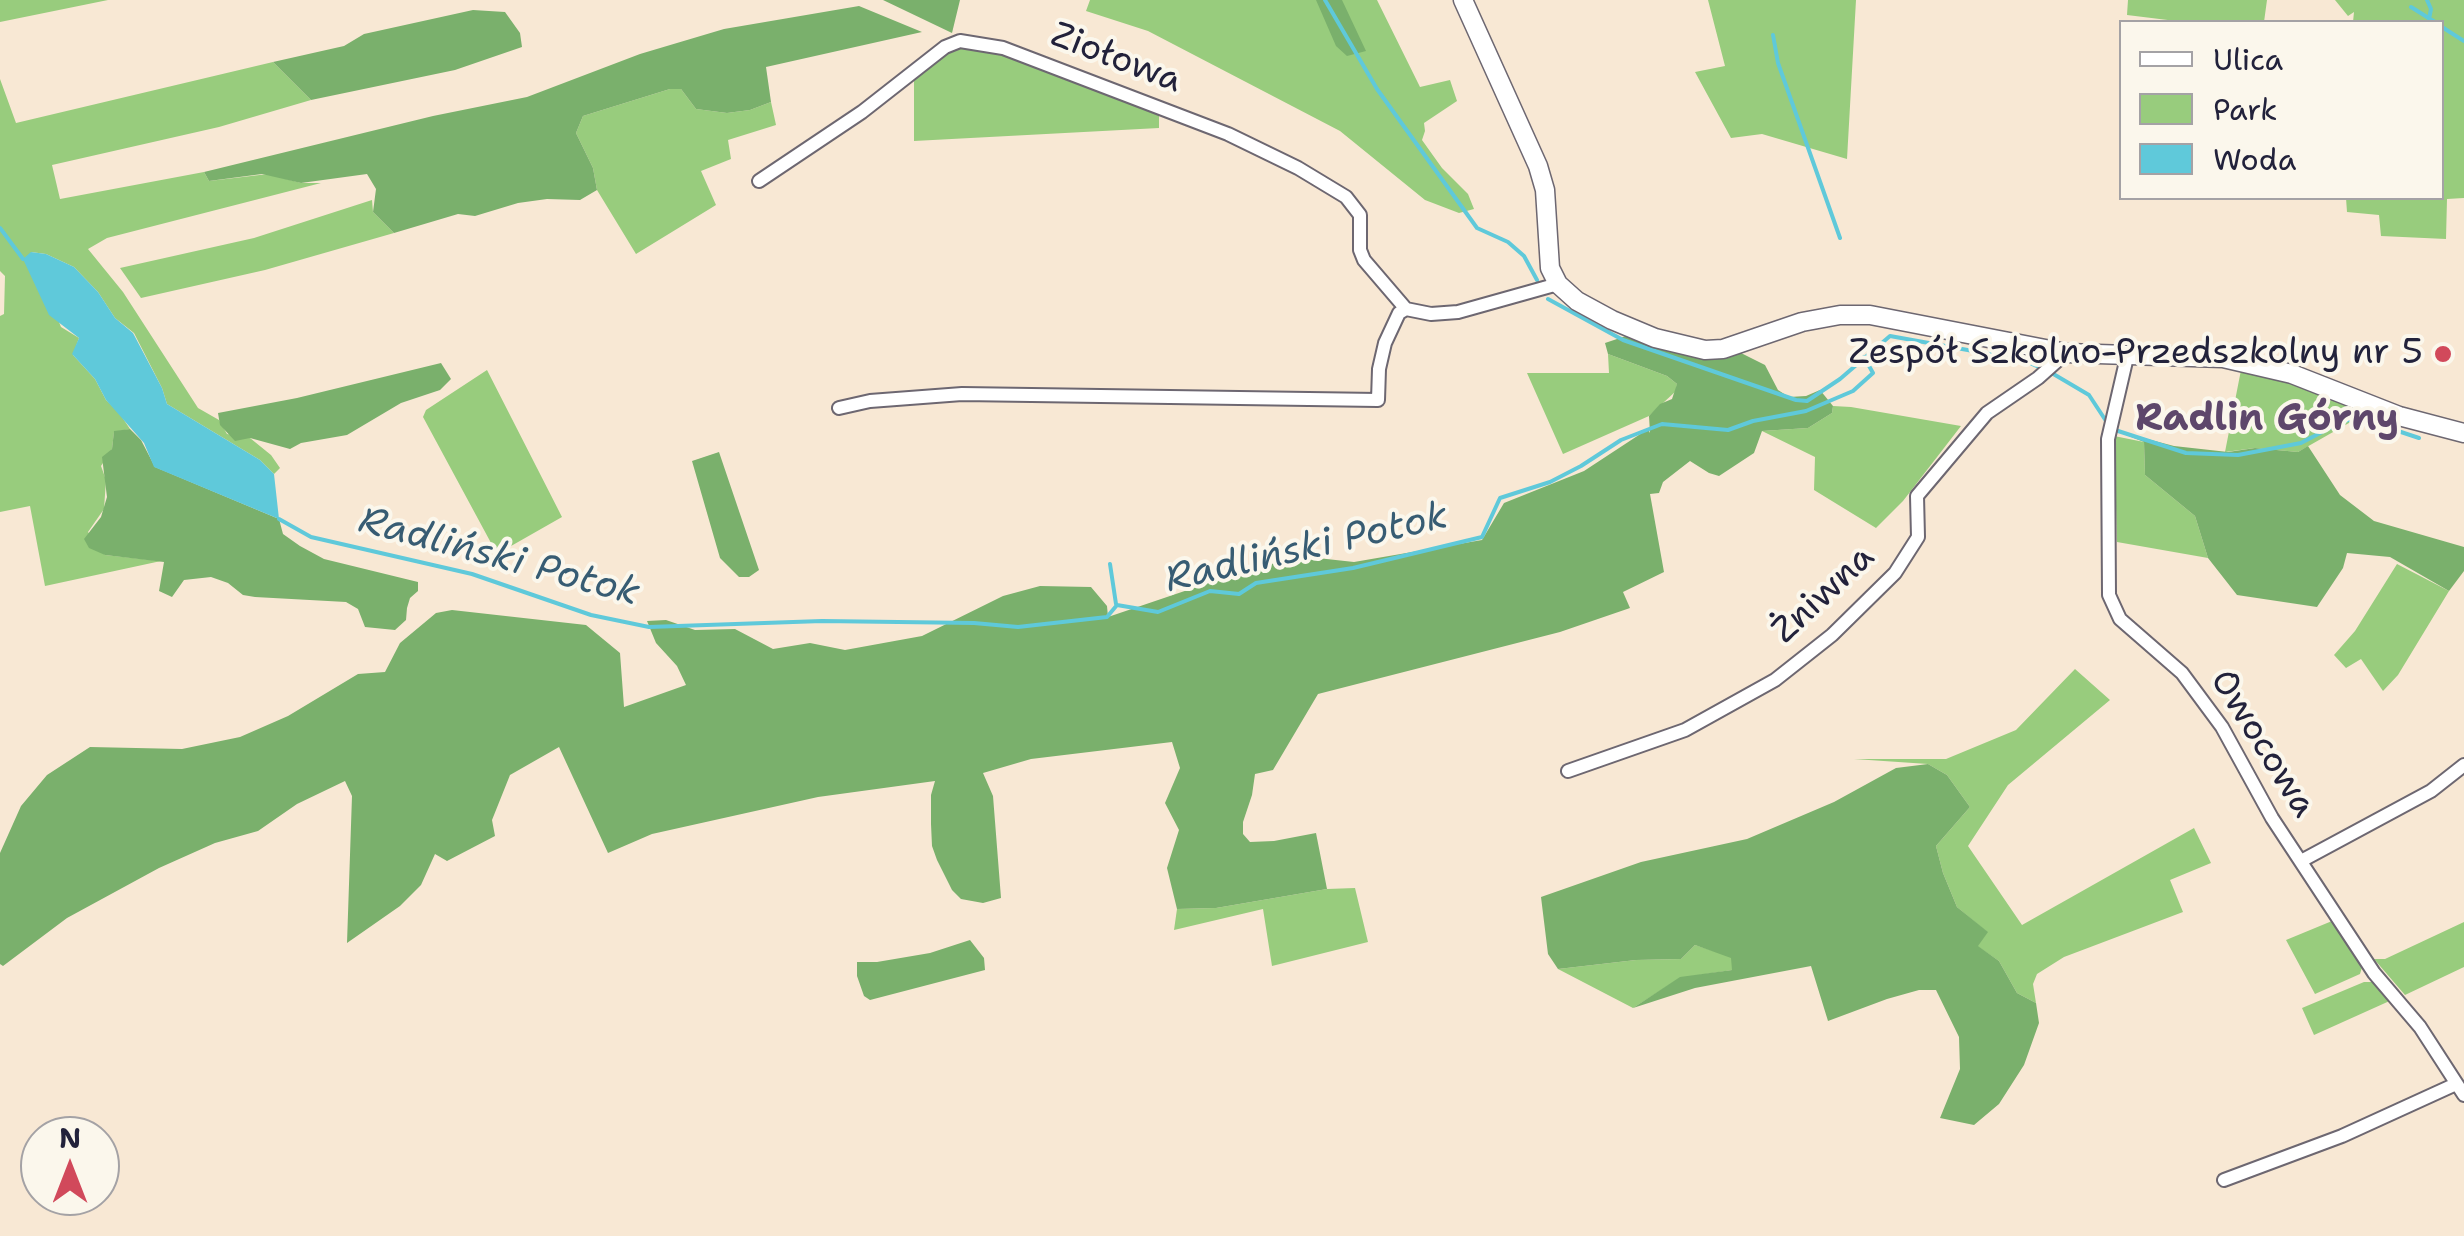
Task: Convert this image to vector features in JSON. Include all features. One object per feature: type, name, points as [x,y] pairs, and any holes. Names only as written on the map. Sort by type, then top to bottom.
[{"type":"street","points":[[1463,0],[1538,166],[1545,190],[1547,251],[1558,284],[1577,301],[1612,320],[1688,348],[1723,349],[1802,322],[1840,315],[1870,315],[2066,353],[2222,358],[2253,363],[2399,416],[2464,433]]},
{"type":"street","name":"Ziołowa","points":[[759,181],[862,112],[946,47],[960,41],[1003,48],[1228,134],[1346,197],[1360,215],[1360,250],[1364,260],[1406,309]]},
{"type":"street","points":[[839,408],[870,401],[962,394],[1378,400],[1385,342],[1406,309],[1431,314],[1458,312],[1558,284]]},
{"type":"street","name":"Żniwna","points":[[1568,772],[1685,730],[1774,680],[1832,634],[1895,573],[1918,537],[1917,496],[1986,413],[2038,378],[2066,353]]},
{"type":"street","name":"Owocowa","points":[[2127,357],[2108,439],[2109,595],[2114,607],[2120,619],[2192,686],[2222,728],[2272,818],[2374,972],[2420,1027],[2460,1089],[2224,1180]]},
{"type":"street","points":[[2302,860],[2431,791],[2464,765]]},
{"type":"green space","points":[[0,0],[108,0],[0,22]]},
{"type":"green space","points":[[883,0],[960,0],[952,33]]},
{"type":"green space","points":[[1090,0],[1377,0],[1420,87],[1450,80],[1457,101],[1424,123],[1422,140],[1468,194],[1474,209],[1459,213],[1425,200],[1340,131],[1148,31],[1086,11]]},
{"type":"green space","points":[[1316,0],[1342,0],[1366,51],[1347,56],[1336,46]]},
{"type":"green space","points":[[1708,0],[1856,0],[1847,159],[1762,134],[1731,138],[1695,72],[1725,66]]},
{"type":"green space","points":[[2128,0],[2267,0],[2264,20],[2168,20],[2127,15]]},
{"type":"green space","points":[[2335,0],[2464,0],[2464,198],[2447,199],[2446,239],[2381,236],[2379,215],[2347,212],[2346,200],[2444,200],[2444,20],[2353,20],[2354,12],[2348,16]]},
{"type":"green space","points":[[859,6],[922,32],[766,67],[771,102],[750,110],[727,113],[696,109],[681,89],[670,89],[583,116],[576,133],[593,168],[597,190],[580,200],[518,203],[475,216],[458,214],[394,233],[373,212],[376,189],[367,174],[301,183],[262,174],[209,181],[204,172],[527,97],[640,54],[724,29]]},
{"type":"green space","points":[[473,10],[505,12],[520,33],[522,47],[455,70],[311,100],[273,62],[344,46],[364,34]]},
{"type":"green space","points":[[959,46],[1002,54],[1159,112],[1159,128],[914,141],[914,75]]},
{"type":"green space","points":[[273,62],[311,100],[219,127],[52,165],[60,199],[204,172],[209,181],[268,174],[301,183],[321,183],[107,238],[88,249],[123,292],[198,408],[219,420],[227,434],[250,438],[280,468],[274,474],[260,460],[167,404],[134,333],[115,318],[98,292],[74,267],[46,254],[31,252],[61,327],[79,338],[73,355],[130,429],[114,432],[112,449],[101,466],[106,480],[104,509],[88,532],[105,555],[161,561],[45,586],[30,506],[0,512],[0,316],[4,314],[5,276],[0,271],[0,79],[16,123]]},
{"type":"green space","points":[[681,89],[696,109],[727,113],[771,102],[776,125],[728,140],[731,159],[701,171],[716,205],[636,254],[597,190],[593,168],[576,133],[583,116]]},
{"type":"green space","points":[[372,200],[373,212],[394,233],[265,270],[141,298],[120,268],[254,238]]},
{"type":"green space","points":[[1629,335],[1682,354],[1718,356],[1737,351],[1765,365],[1778,390],[1789,397],[1820,390],[1833,406],[1832,413],[1808,428],[1762,431],[1754,453],[1719,476],[1690,461],[1663,482],[1659,493],[1650,494],[1664,572],[1623,592],[1630,608],[1560,632],[1318,694],[1273,770],[1255,774],[1243,834],[1250,842],[1316,833],[1327,889],[1216,908],[1177,909],[1167,868],[1179,830],[1165,803],[1180,768],[1172,742],[1031,759],[983,773],[993,796],[1001,898],[983,903],[961,899],[937,860],[931,824],[935,781],[818,797],[652,834],[608,853],[559,747],[510,775],[492,820],[495,836],[447,861],[435,854],[421,885],[400,906],[347,943],[352,796],[345,781],[297,804],[258,831],[215,843],[159,868],[67,918],[3,966],[0,964],[0,853],[21,806],[47,775],[90,747],[182,749],[240,737],[288,716],[358,674],[385,672],[400,643],[436,613],[452,610],[586,625],[620,653],[624,707],[686,685],[677,666],[656,643],[647,621],[666,620],[695,630],[735,629],[773,649],[810,643],[845,650],[922,636],[1003,596],[1040,586],[1091,587],[1107,606],[1108,617],[1299,556],[1354,562],[1482,540],[1504,503],[1584,471],[1648,429],[1650,433],[1649,416],[1660,404],[1672,399],[1677,384],[1667,376],[1608,354],[1605,343]]},
{"type":"green space","points":[[1608,354],[1667,376],[1677,384],[1676,391],[1649,416],[1563,454],[1527,373],[1609,373]]},
{"type":"green space","points":[[441,363],[451,379],[440,390],[401,403],[347,435],[301,443],[290,449],[250,438],[235,441],[220,425],[218,413]]},
{"type":"green space","points":[[487,370],[562,517],[497,554],[423,417],[426,410]]},
{"type":"green space","points":[[2241,370],[2284,376],[2370,411],[2298,452],[2255,448],[2225,452]]},
{"type":"green space","points":[[1833,406],[1961,426],[1903,501],[1876,528],[1814,490],[1815,457],[1762,431],[1808,428],[1832,413]]},
{"type":"green space","points":[[130,429],[141,440],[155,467],[279,519],[283,534],[324,559],[418,582],[406,620],[395,630],[365,627],[358,609],[346,602],[243,595],[228,583],[211,577],[184,580],[172,597],[159,591],[164,562],[105,555],[89,548],[84,539],[101,517],[107,497],[102,457],[112,449],[114,431]]},
{"type":"green space","points":[[2113,430],[2174,446],[2228,452],[2255,448],[2298,452],[2308,446],[2340,495],[2374,521],[2464,547],[2464,571],[2449,591],[2390,557],[2347,553],[2343,568],[2317,607],[2237,595],[2208,558],[2195,516],[2145,475],[2144,442]]},
{"type":"green space","points":[[2114,436],[2144,442],[2145,475],[2195,516],[2208,558],[2117,542]]},
{"type":"green space","points":[[719,452],[759,570],[749,577],[739,577],[720,558],[692,461]]},
{"type":"green space","points":[[2397,564],[2449,591],[2398,675],[2383,691],[2361,659],[2346,668],[2334,655],[2355,631]]},
{"type":"green space","points":[[2075,669],[2110,700],[2008,785],[1968,846],[2022,925],[2194,828],[2211,863],[2170,880],[2183,912],[2064,957],[2037,974],[2033,984],[2036,1003],[2017,993],[1999,961],[1977,946],[1987,932],[1957,907],[1943,873],[1936,846],[1970,807],[1947,775],[1928,764],[1854,759],[1946,759],[2016,730]]},
{"type":"green space","points":[[1928,764],[1947,775],[1970,807],[1936,846],[1957,907],[1988,932],[1978,946],[1999,961],[2017,993],[2036,1003],[2039,1023],[2024,1065],[1999,1104],[1974,1125],[1940,1118],[1960,1069],[1959,1037],[1936,990],[1919,990],[1887,999],[1828,1021],[1811,966],[1695,988],[1633,1008],[1680,977],[1732,970],[1731,958],[1695,945],[1681,959],[1558,969],[1548,954],[1541,897],[1641,862],[1747,839],[1834,802],[1896,768]]},
{"type":"green space","points":[[1355,888],[1368,942],[1272,966],[1263,909],[1174,930],[1177,909],[1216,908]]},
{"type":"green space","points":[[2332,921],[2339,923],[2363,964],[2360,974],[2315,994],[2286,940]]},
{"type":"green space","points":[[2464,922],[2464,967],[2405,995],[2374,959],[2385,959]]},
{"type":"green space","points":[[970,940],[984,958],[985,970],[870,1000],[864,996],[857,962],[930,953]]},
{"type":"green space","points":[[1695,945],[1732,957],[1732,970],[1680,978],[1633,1008],[1558,969],[1681,959]]},
{"type":"green space","points":[[2364,982],[2375,982],[2394,999],[2314,1035],[2302,1008]]},
{"type":"water","points":[[31,252],[46,254],[74,267],[98,292],[115,318],[133,333],[167,404],[260,460],[274,474],[279,519],[154,467],[144,443],[72,354],[79,338],[49,315],[23,259]]},
{"type":"waterway","points":[[1325,0],[1377,89],[1477,228],[1508,242],[1524,256],[1537,280]]},
{"type":"waterway","points":[[2427,0],[2431,9],[2429,19]]},
{"type":"waterway","points":[[2411,7],[2432,20]]},
{"type":"waterway","points":[[2444,28],[2464,41]]},
{"type":"waterway","points":[[1773,35],[1778,63],[1840,238]]},
{"type":"waterway","points":[[0,228],[23,259]]},
{"type":"waterway","points":[[1548,299],[1623,340],[1796,400],[1807,401],[1840,379],[1890,336],[2023,360],[2041,368]]},
{"type":"waterway","name":"Radliński Potok","points":[[279,519],[311,537],[472,574],[591,615],[649,627],[822,621],[1018,627],[1107,617],[1117,605],[1158,612],[1210,591],[1239,594],[1256,583],[1353,568],[1482,537],[1500,498],[1550,482],[1621,440],[1662,424],[1728,430],[1806,411],[1853,391],[1873,373],[1864,357]]},
{"type":"waterway","name":"Radliński Potok","points":[[2050,372],[2089,395],[2108,424]]},
{"type":"waterway","name":"Radliński Potok","points":[[2115,430],[2186,453],[2238,455],[2301,443],[2343,421],[2359,418],[2419,438]]},
{"type":"waterway","points":[[1110,564],[1116,604]]},
{"type":"place","name":"Zespół Szkolno-Przedszkolny nr 5","points":[[2443,354]]},
{"type":"district","name":"Radlin Górny","points":[[2267,420]]}]
